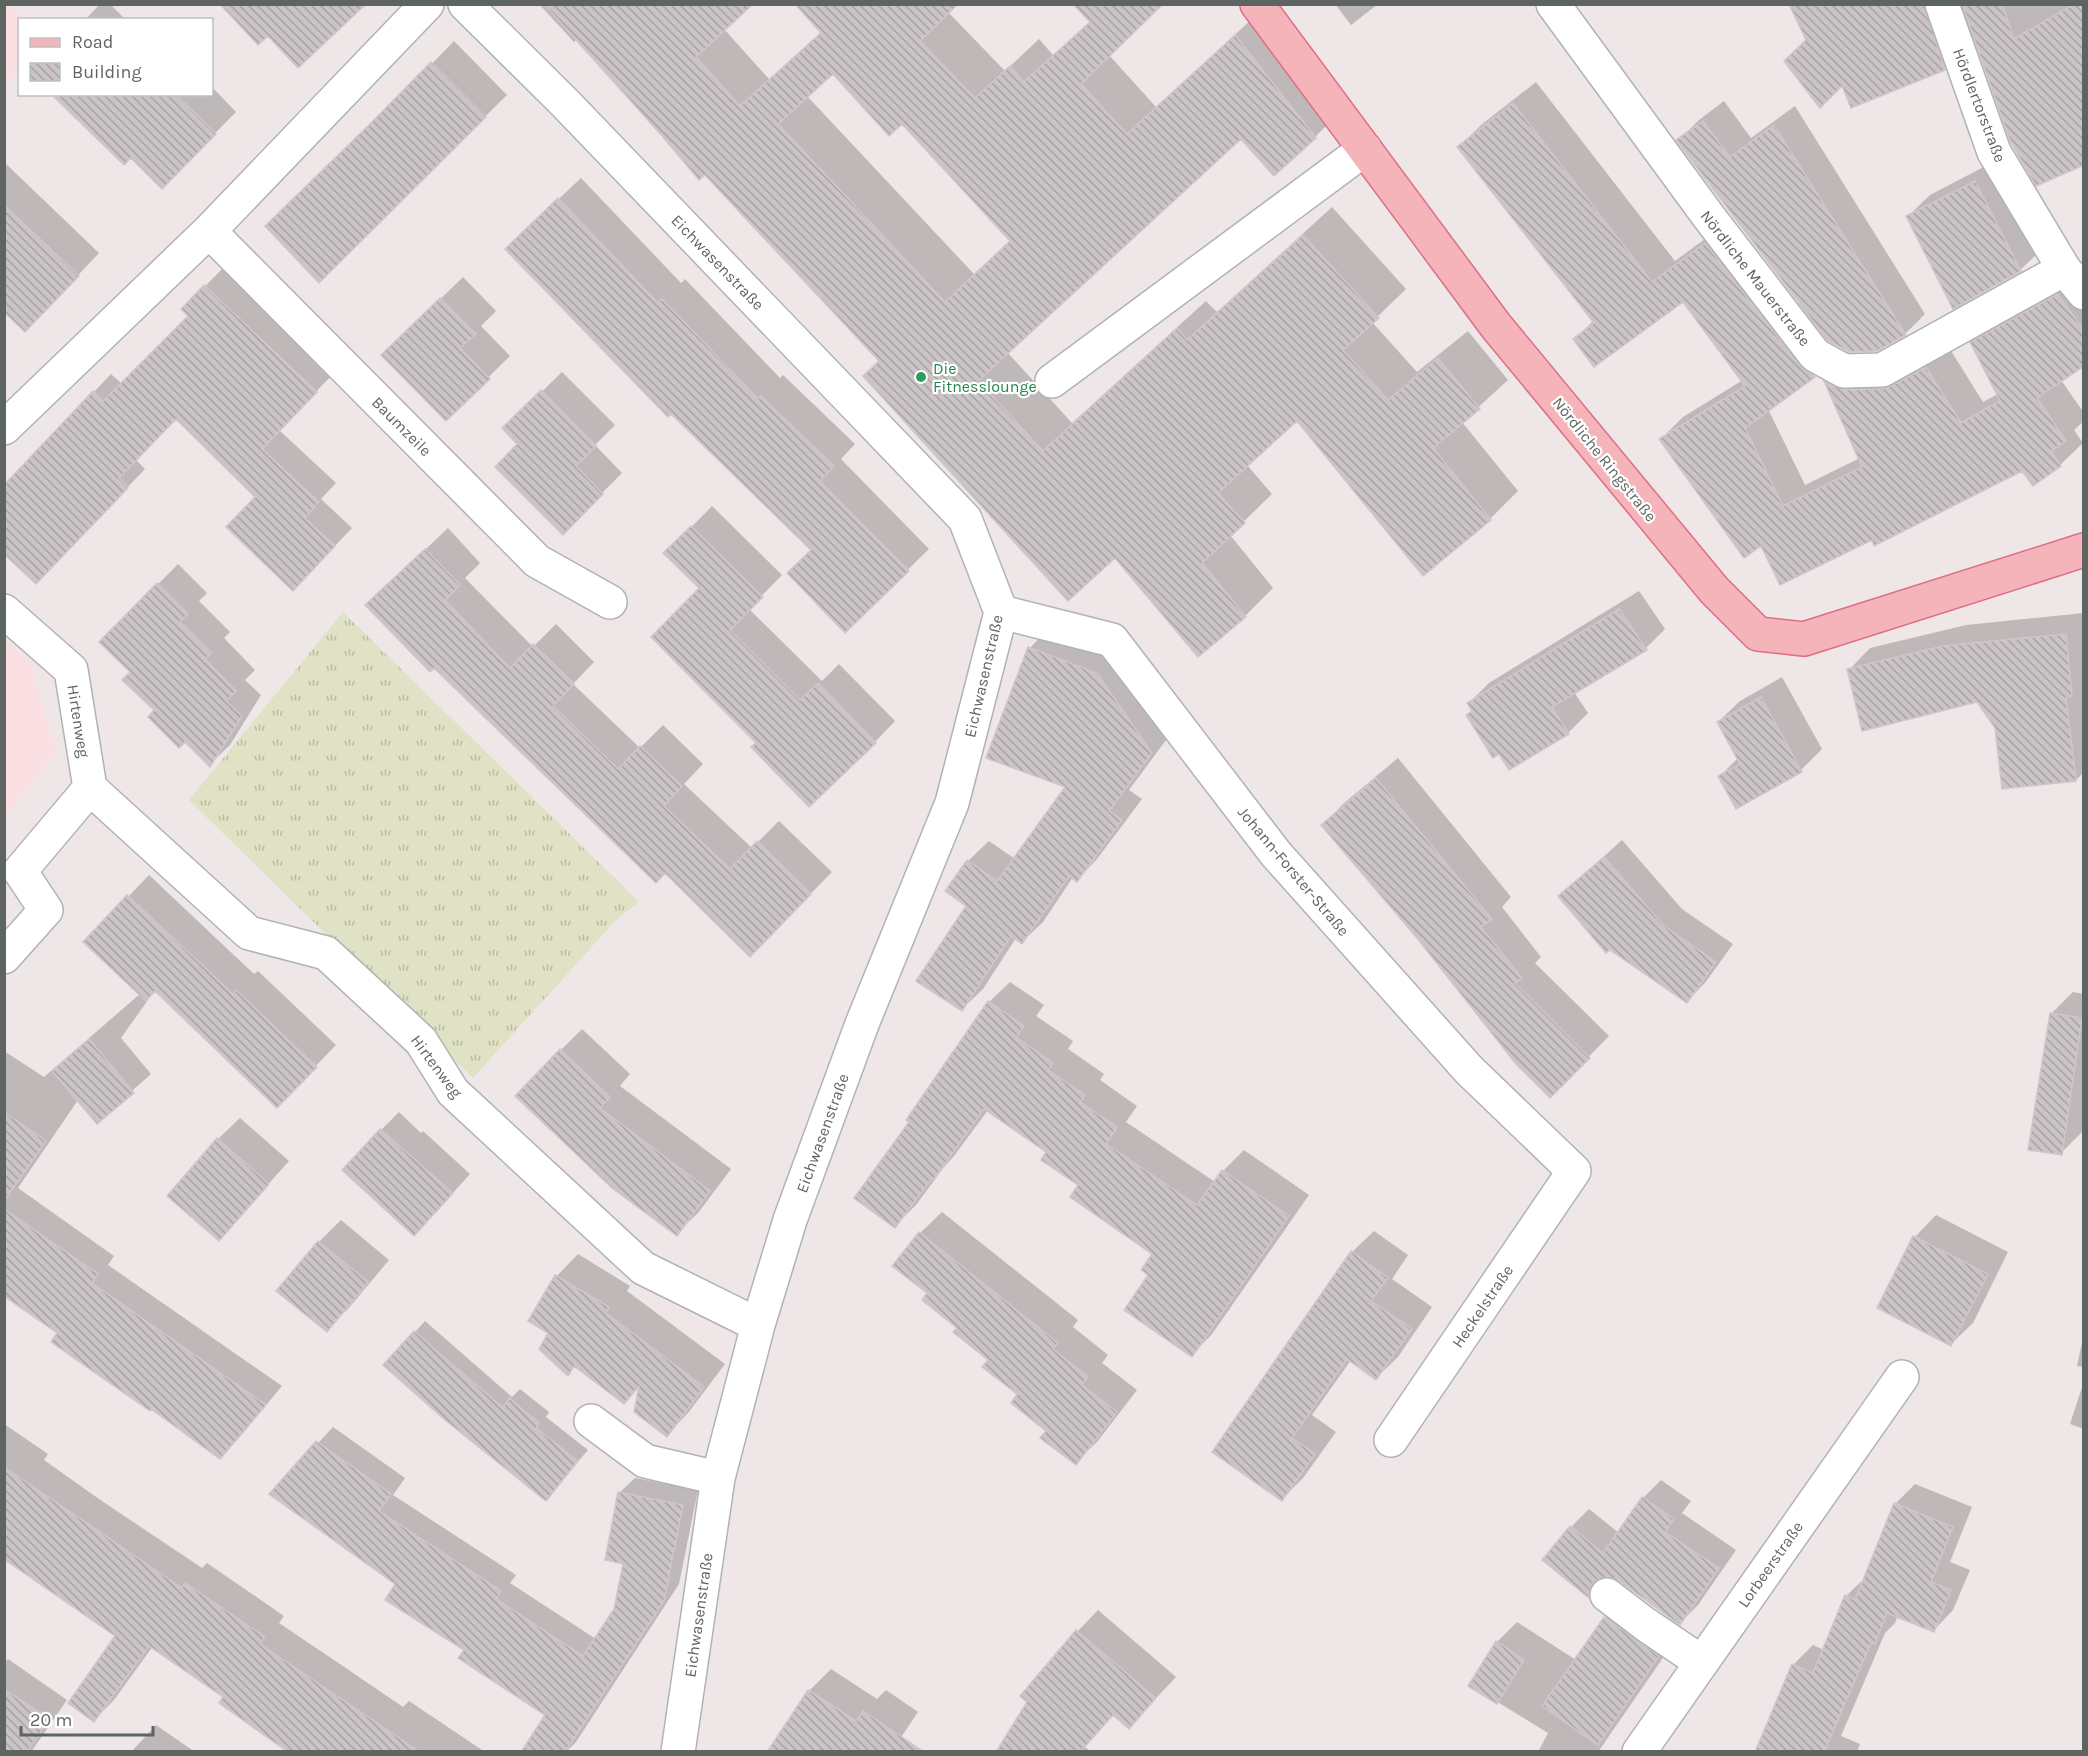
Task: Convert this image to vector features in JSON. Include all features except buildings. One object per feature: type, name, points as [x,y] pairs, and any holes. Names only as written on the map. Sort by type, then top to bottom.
[{"type":"main road","name":"Nördliche Ringstraße","points":[[1257,4],[1496,326],[1714,590],[1758,634],[1804,639],[2084,550]]},
{"type":"street","points":[[4,428],[209,231],[426,4]]},
{"type":"street","name":"Eichwasenstraße","points":[[465,4],[565,103],[965,519],[1001,612],[952,803],[862,1023],[790,1220],[758,1325],[718,1478],[678,1752]]},
{"type":"street","name":"Nördliche Mauerstraße","points":[[1552,4],[1709,218],[1815,355],[1844,371],[1882,370],[2074,281]]},
{"type":"street","name":"Hördlertorstraße","points":[[1942,4],[1994,152],[2074,281]]},
{"type":"street","points":[[1052,381],[1365,149]]},
{"type":"street","name":"Baumzeile","points":[[209,231],[537,561],[610,602]]},
{"type":"street","name":"Hirtenweg","points":[[4,611],[71,670],[90,788],[249,933],[326,953],[421,1041],[453,1092],[643,1268],[758,1325]]},
{"type":"street","name":"Johann-Forster-Straße","points":[[1001,612],[1112,640],[1275,854],[1469,1070],[1574,1171]]},
{"type":"street","points":[[4,957],[46,910],[20,871],[90,788]]},
{"type":"street","name":"Heckelstraße","points":[[1391,1440],[1574,1171]]},
{"type":"street","name":"Lorbeerstraße","points":[[1639,1752],[1902,1377]]},
{"type":"street","points":[[591,1421],[645,1461],[718,1478]]},
{"type":"street","points":[[1607,1595],[1701,1662]]},
{"type":"shaded area","points":[[4,5],[8,5],[27,18],[18,18],[18,69],[5,85]]},
{"type":"shaded area","points":[[5,642],[31,664],[56,750],[5,820]]},
{"type":"green space","points":[[343,612],[639,902],[616,920],[473,1078],[189,800]]},
{"type":"place","name":"Die Fitnesslounge","points":[[921,377]]}]
